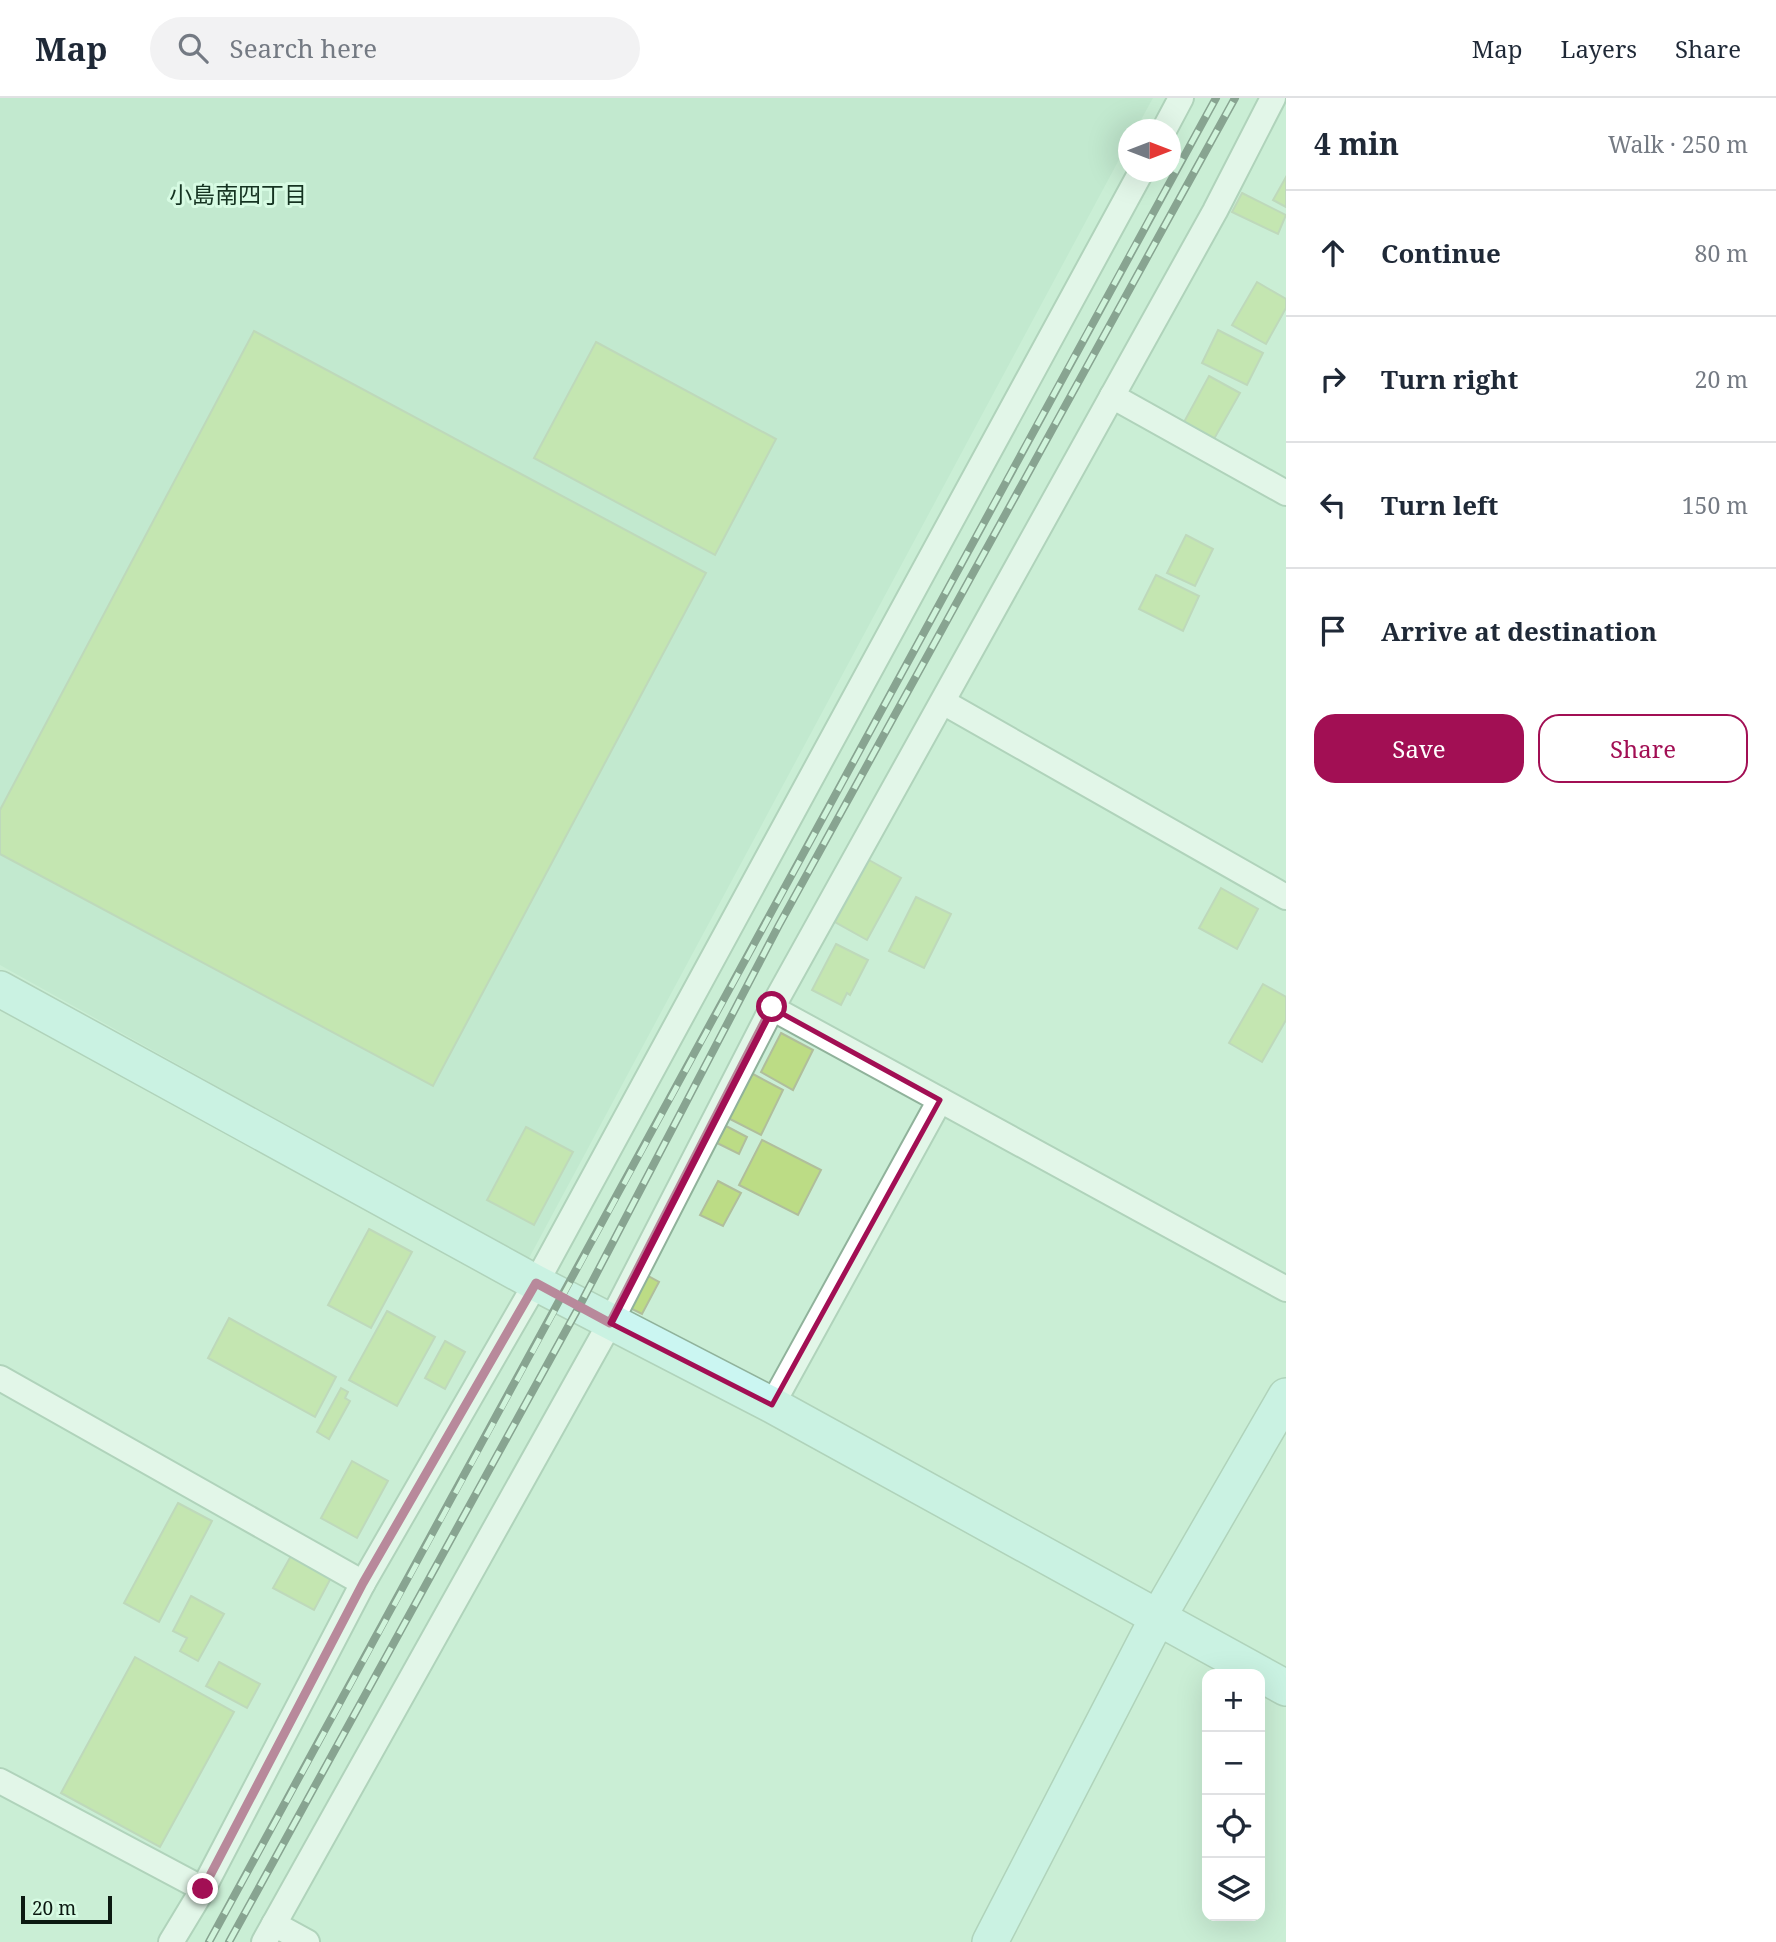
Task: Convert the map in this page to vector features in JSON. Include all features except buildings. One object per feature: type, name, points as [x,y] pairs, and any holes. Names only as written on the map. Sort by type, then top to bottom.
[{"type":"street","points":[[1170,119],[1181,98]]},
{"type":"street","points":[[307,1942],[269,1933],[610,1323],[772,1007],[1112,396],[1273,98]]},
{"type":"street","points":[[171,1942],[203,1889],[363,1583],[536,1283],[1136,182]]},
{"type":"street","points":[[1112,396],[1286,493]]},
{"type":"street","points":[[943,702],[1286,897]]},
{"type":"street","points":[[0,989],[610,1323],[772,1405],[1286,1688]]},
{"type":"street","points":[[772,1007],[1286,1289]]},
{"type":"street","points":[[772,1405],[940,1100]]},
{"type":"street","points":[[0,1378],[363,1583]]},
{"type":"street","points":[[1000,1939],[1157,1619],[1286,1396]]},
{"type":"street","points":[[0,1781],[203,1889]]},
{"type":"highlighted area","points":[[772,1008],[940,1100],[772,1405],[610,1323]]},
{"type":"shaded area","points":[[0,98],[1153,98],[1141,119],[1118,119],[1118,162],[528,1260],[0,965]]},
{"type":"railway","points":[[209,1942],[1216,98]]},
{"type":"railway","points":[[229,1942],[580,1305],[779,925],[1235,98]]},
{"type":"district","name":"小島南四丁目","points":[[238,194]]},
{"type":"route","points":[[203,1889],[363,1583],[536,1283],[610,1323],[772,1007]]}]
